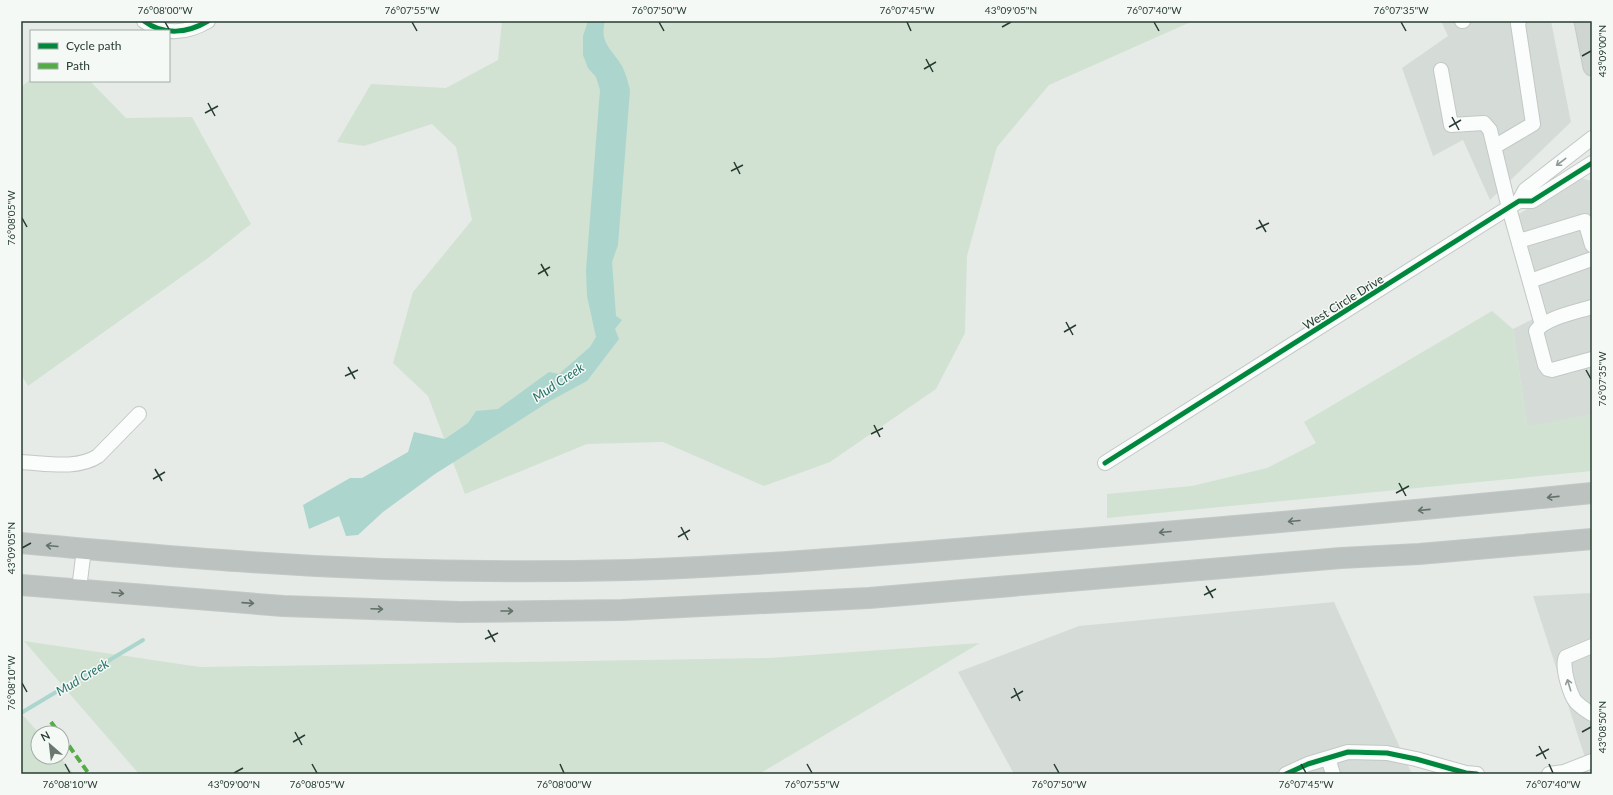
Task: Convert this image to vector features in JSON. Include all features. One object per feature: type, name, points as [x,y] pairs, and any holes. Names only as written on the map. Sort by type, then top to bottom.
[{"type":"highway","points":[[21,543],[252,563],[503,571],[629,570],[882,556],[1369,515],[1592,493]]},
{"type":"highway","points":[[21,585],[291,606],[460,612],[622,610],[870,598],[1341,558],[1419,554],[1592,539]]},
{"type":"main road","points":[[1583,30],[1592,67]]},
{"type":"street","points":[[144,21],[167,30]]},
{"type":"street","points":[[170,31],[186,31],[208,21]]},
{"type":"street","points":[[1494,147],[1533,124],[1518,24],[1519,21]]},
{"type":"street","points":[[1441,70],[1451,125],[1484,123],[1490,130],[1494,147],[1514,204],[1519,242],[1542,324]]},
{"type":"street","name":"West Circle Drive","points":[[1105,463],[1514,204],[1524,190],[1592,138]]},
{"type":"street","name":"West Circle Drive","points":[[1514,204],[1532,201],[1592,162]]},
{"type":"street","points":[[1519,242],[1585,221],[1592,245]]},
{"type":"street","points":[[1530,281],[1592,259]]},
{"type":"street","points":[[1592,307],[1548,321],[1542,324],[1536,331],[1545,365],[1548,369],[1552,370],[1592,359]]},
{"type":"street","points":[[21,462],[62,464],[90,461],[98,456],[139,414]]},
{"type":"street","points":[[79,589],[84,549]]},
{"type":"street","points":[[1592,646],[1566,657],[1564,660],[1564,667],[1572,697],[1576,702],[1592,714]]},
{"type":"street","points":[[1286,774],[1308,764],[1348,752],[1386,753],[1416,759],[1466,773],[1477,774]]},
{"type":"street","points":[[1328,758],[1333,774]]},
{"type":"street","points":[[1550,774],[1564,773],[1592,761]]},
{"type":"shaded area","points":[[1441,21],[1551,21],[1571,122],[1490,200],[1463,140],[1433,156],[1402,68],[1448,36]]},
{"type":"shaded area","points":[[1580,178],[1592,181],[1592,415],[1527,427],[1513,329],[1533,319],[1505,222]]},
{"type":"shaded area","points":[[1592,593],[1592,761],[1587,764],[1533,596]]},
{"type":"shaded area","points":[[1334,602],[1411,772],[1424,774],[1014,774],[958,672],[1079,626]]},
{"type":"green space","points":[[502,21],[1193,21],[1049,85],[997,147],[967,256],[965,333],[936,389],[830,462],[764,486],[663,442],[587,444],[465,494],[428,396],[393,363],[413,292],[472,220],[456,147],[432,124],[364,146],[337,142],[371,84],[446,88],[498,60]]},
{"type":"green space","points":[[30,80],[30,82],[91,82],[126,118],[192,117],[251,224],[208,258],[28,386],[21,374],[21,87]]},
{"type":"green space","points":[[1492,311],[1513,329],[1527,426],[1592,415],[1592,471],[1107,518],[1107,494],[1192,486],[1267,468],[1316,443],[1304,422]]},
{"type":"green space","points":[[24,641],[200,667],[769,658],[980,643],[759,774],[139,774]]},
{"type":"green space","points":[[21,713],[32,725],[30,725],[30,765],[67,765],[74,774],[21,774]]},
{"type":"water","points":[[588,21],[605,21],[605,40],[622,66],[630,90],[618,245],[612,262],[616,316],[622,320],[615,329],[619,339],[587,381],[550,401],[435,474],[383,512],[358,535],[346,536],[339,516],[309,529],[303,505],[350,478],[362,478],[408,452],[414,432],[445,439],[468,423],[476,411],[498,409],[549,372],[559,374],[590,347],[596,337],[587,296],[586,270],[600,90],[596,77],[588,68],[583,55],[583,36]]},
{"type":"waterway","name":"Mud Creek","points":[[21,713],[143,640]]},
{"type":"marked path","points":[[70,747],[89,774]]},
{"type":"cycle path","points":[[144,21],[152,26],[164,30]]},
{"type":"cycle path","points":[[170,31],[192,28],[208,21]]},
{"type":"cycle path","points":[[1105,463],[1519,201],[1532,201],[1592,163]]},
{"type":"cycle path","points":[[1286,774],[1308,764],[1348,752],[1387,753],[1416,759],[1466,773],[1477,774]]}]
